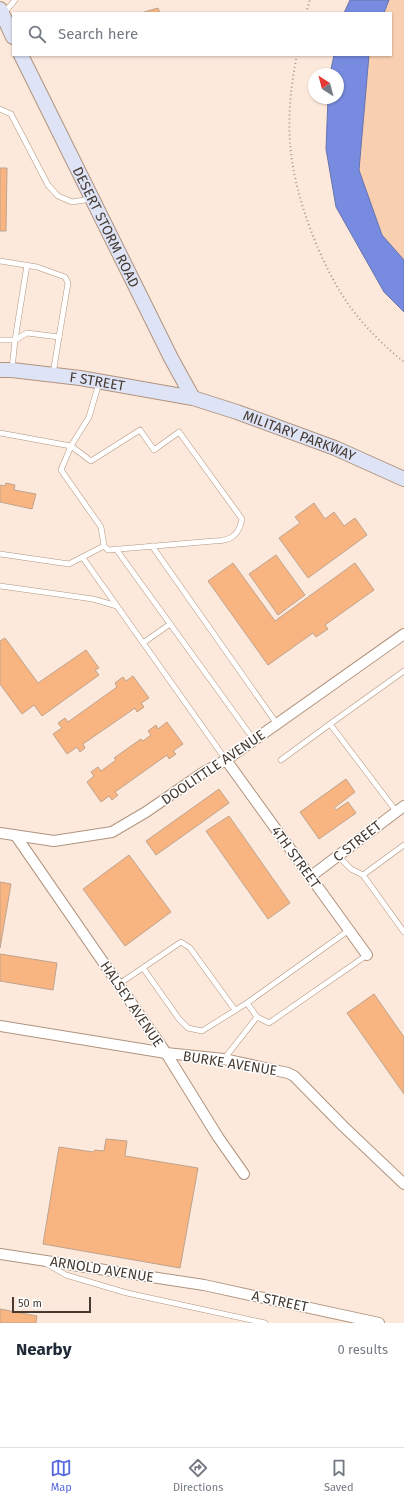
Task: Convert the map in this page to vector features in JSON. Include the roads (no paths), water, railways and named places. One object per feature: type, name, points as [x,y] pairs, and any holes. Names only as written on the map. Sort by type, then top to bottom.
[{"type":"street","points":[[1,12],[12,35]]},
{"type":"street","name":"DESERT STORM ROAD","points":[[21,56],[171,358],[193,398]]},
{"type":"street","name":"F STREET","points":[[6,370],[100,382],[193,398]]},
{"type":"street","name":"MILITARY PARKWAY","points":[[193,398],[237,412],[335,448],[404,479]]},
{"type":"street","name":"DOOLITTLE AVENUE","points":[[0,833],[54,840],[112,832],[146,812],[204,772],[226,760],[404,634]]},
{"type":"street","name":"4TH STREET","points":[[226,760],[367,955]]},
{"type":"street","name":"C STREET","points":[[310,877],[400,809]]},
{"type":"street","name":"HALSEY AVENUE","points":[[16,836],[166,1053],[218,1137],[244,1174]]},
{"type":"street","name":"BURKE AVENUE","points":[[0,1026],[166,1053],[224,1059],[288,1073],[294,1076],[343,1126],[404,1184]]},
{"type":"street","name":"ARNOLD AVENUE","points":[[0,1254],[204,1285]]},
{"type":"street","name":"A STREET","points":[[204,1285],[379,1323]]},
{"type":"lane","points":[[1,12],[15,0]]},
{"type":"lane","points":[[0,108],[11,114],[48,185],[58,196],[72,202],[92,198]]},
{"type":"lane","points":[[0,261],[37,267],[65,277],[68,283],[53,375]]},
{"type":"lane","points":[[6,370],[15,340],[27,265]]},
{"type":"lane","points":[[0,340],[15,340],[27,333],[59,337]]},
{"type":"lane","points":[[0,433],[71,446],[91,461],[140,430],[154,450],[179,432],[242,519],[241,525],[234,536],[226,541],[214,540],[108,550],[104,546],[101,527],[61,470],[71,446],[89,417],[100,382]]},
{"type":"lane","points":[[0,554],[69,564],[104,546]]},
{"type":"lane","points":[[152,546],[276,724]]},
{"type":"lane","points":[[116,549],[254,740]]},
{"type":"lane","points":[[82,558],[226,760]]},
{"type":"lane","points":[[0,586],[93,599],[117,606]]},
{"type":"lane","points":[[143,643],[170,624]]},
{"type":"lane","points":[[281,760],[404,671]]},
{"type":"lane","points":[[330,724],[400,809]]},
{"type":"lane","points":[[363,875],[404,845]]},
{"type":"lane","points":[[338,856],[351,869],[363,875],[404,932]]},
{"type":"lane","points":[[143,968],[179,1019],[188,1028],[202,1031],[247,1003],[349,930]]},
{"type":"lane","points":[[119,984],[181,942],[190,948],[235,1010]]},
{"type":"lane","points":[[247,1003],[257,1017],[269,1023],[367,955]]},
{"type":"lane","points":[[224,1059],[257,1017]]},
{"type":"lane","points":[[41,1260],[66,1275],[127,1293],[265,1323]]},
{"type":"water","points":[[350,0],[389,0],[384,12],[344,12]]},
{"type":"water","points":[[334,56],[369,56],[359,170],[382,235],[404,260],[404,312],[384,292],[336,207],[326,149],[328,104],[344,104],[344,68],[331,68]]}]
